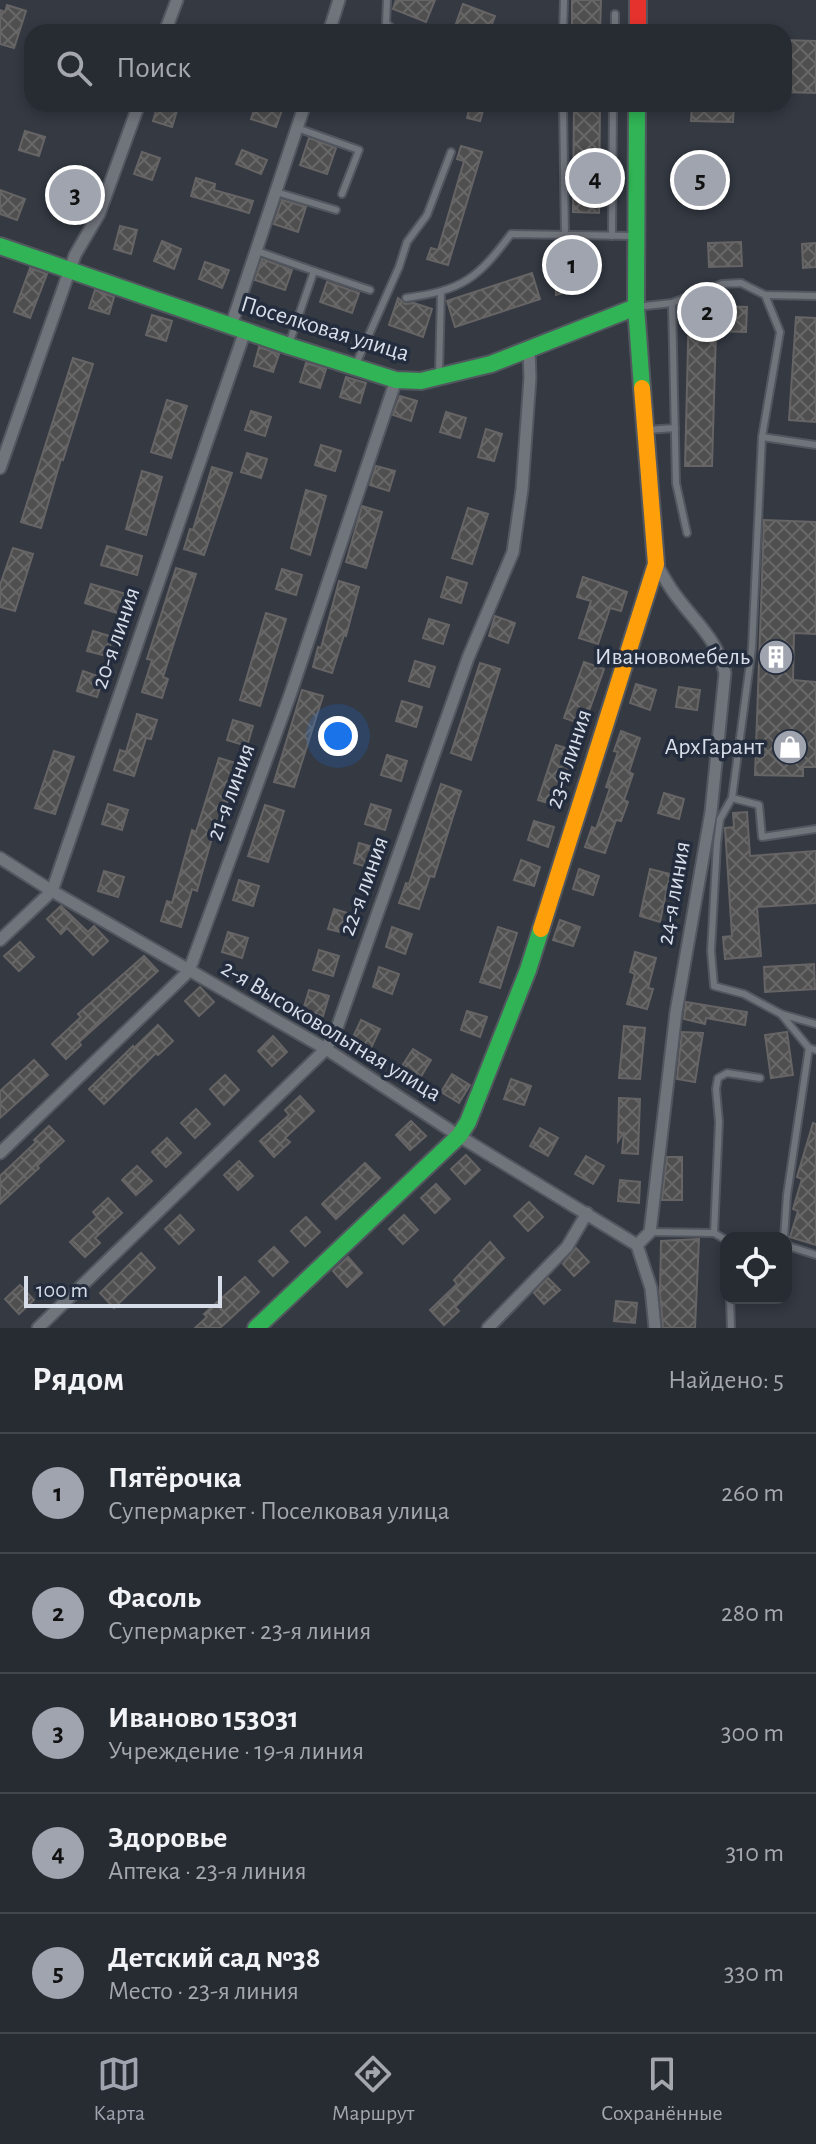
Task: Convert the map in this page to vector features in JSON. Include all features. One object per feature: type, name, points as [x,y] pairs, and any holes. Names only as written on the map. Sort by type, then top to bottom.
[{"type":"street","points":[[168,24],[177,0]]},
{"type":"street","points":[[332,24],[339,0]]},
{"type":"street","points":[[638,0],[638,24]]},
{"type":"street","points":[[0,468],[75,255],[99,214],[136,112]]},
{"type":"street","name":"20-я линия","points":[[0,940],[52,891],[238,328],[256,251],[302,112]]},
{"type":"street","name":"23-я линия","points":[[256,1328],[459,1136],[468,1122],[528,970],[656,564],[636,307],[637,112]]},
{"type":"street","name":"Поселковая улица","points":[[0,246],[396,380],[439,378],[491,364],[636,307]]},
{"type":"street","name":"22-я линия","points":[[38,1328],[326,1049],[338,1025],[468,658],[513,552],[522,489],[530,378],[529,349]]},
{"type":"street","name":"21-я линия","points":[[0,1153],[189,971],[290,695],[396,380]]},
{"type":"street","name":"24-я линия","points":[[650,1232],[676,1012],[711,812],[725,673],[720,654],[710,636],[677,597],[656,564]]},
{"type":"street","name":"2-я Высоковольтная улица","points":[[0,858],[326,1049],[459,1136],[637,1245]]},
{"type":"street","points":[[488,1328],[567,1247],[587,1213]]},
{"type":"street","points":[[650,1232],[637,1245],[651,1288],[655,1328]]},
{"type":"lane","points":[[387,0],[387,24]]},
{"type":"lane","points":[[563,24],[564,0]]},
{"type":"lane","points":[[615,14],[615,24]]},
{"type":"lane","points":[[563,112],[565,236]]},
{"type":"lane","points":[[612,236],[613,112]]},
{"type":"lane","points":[[297,128],[359,150],[342,194]]},
{"type":"lane","points":[[354,367],[407,242],[427,215],[451,152]]},
{"type":"lane","points":[[276,192],[336,210]]},
{"type":"lane","points":[[406,298],[441,293],[467,282],[489,264],[511,234],[637,236]]},
{"type":"lane","points":[[256,251],[370,290]]},
{"type":"lane","points":[[289,346],[314,271]]},
{"type":"lane","points":[[636,307],[672,303],[722,284],[741,283],[765,295],[816,296]]},
{"type":"lane","points":[[439,378],[441,293]]},
{"type":"lane","points":[[765,295],[780,332],[762,437],[752,648],[732,798],[720,819],[711,951],[714,986],[744,994],[781,1014],[816,1024]]},
{"type":"lane","points":[[672,303],[676,483],[687,533]]},
{"type":"lane","points":[[647,430],[675,428]]},
{"type":"lane","points":[[762,437],[816,445]]},
{"type":"lane","points":[[732,798],[759,805],[762,837],[816,829]]},
{"type":"lane","points":[[781,1014],[813,1049],[787,1195],[785,1232]]},
{"type":"lane","points":[[714,1233],[718,1078],[727,1073],[760,1078]]},
{"type":"lane","points":[[650,1232],[714,1233],[720,1236]]},
{"type":"lane","points":[[792,1247],[816,1255]]},
{"type":"lane","points":[[730,1304],[731,1328]]},
{"type":"building","points":[[396,0],[435,0],[426,22],[393,9]]},
{"type":"building","points":[[572,0],[601,0],[600,24],[572,24]]},
{"type":"building","points":[[463,4],[495,16],[492,24],[456,24]]},
{"type":"building","points":[[7,5],[26,11],[14,48],[0,44],[0,10],[5,12]]},
{"type":"building","points":[[792,40],[816,41],[816,93],[792,92]]},
{"type":"building","points":[[156,112],[177,112],[172,127],[153,121]]},
{"type":"building","points":[[253,112],[281,112],[276,127],[251,119]]},
{"type":"building","points":[[469,112],[483,112],[480,121],[467,118]]},
{"type":"building","points":[[574,112],[600,112],[599,213],[573,212]]},
{"type":"building","points":[[692,112],[734,112],[733,122],[691,121]]},
{"type":"building","points":[[25,131],[45,137],[39,156],[19,150]]},
{"type":"building","points":[[309,138],[336,148],[327,174],[300,165]]},
{"type":"building","points":[[461,146],[482,152],[448,265],[427,259],[431,248],[438,250],[464,161],[457,159]]},
{"type":"building","points":[[242,150],[267,160],[261,174],[236,164]]},
{"type":"building","points":[[142,152],[160,158],[152,180],[134,174]]},
{"type":"building","points":[[688,154],[711,154],[711,206],[688,206]]},
{"type":"building","points":[[196,178],[215,184],[214,190],[253,201],[249,213],[191,196]]},
{"type":"building","points":[[68,182],[88,188],[82,208],[62,202]]},
{"type":"building","points":[[0,190],[25,199],[17,220],[0,214]]},
{"type":"building","points":[[282,200],[306,207],[298,232],[274,224]]},
{"type":"building","points":[[120,226],[137,230],[131,254],[114,249]]},
{"type":"building","points":[[162,241],[181,249],[174,269],[154,261]]},
{"type":"building","points":[[741,242],[742,266],[709,267],[708,243]]},
{"type":"building","points":[[816,243],[816,267],[803,268],[802,244]]},
{"type":"building","points":[[555,244],[589,245],[589,286],[556,295]]},
{"type":"building","points":[[262,259],[292,270],[285,290],[255,280]]},
{"type":"building","points":[[205,262],[229,270],[222,288],[199,279]]},
{"type":"building","points":[[30,268],[47,274],[30,318],[14,312]]},
{"type":"building","points":[[532,273],[540,299],[455,327],[447,301]]},
{"type":"building","points":[[327,282],[359,293],[352,313],[320,302]]},
{"type":"building","points":[[95,290],[114,297],[109,314],[89,308]]},
{"type":"building","points":[[398,298],[405,304],[414,303],[432,309],[423,337],[389,325]]},
{"type":"building","points":[[689,305],[747,307],[746,332],[716,331],[712,466],[685,466]]},
{"type":"building","points":[[152,315],[172,321],[166,341],[146,335]]},
{"type":"building","points":[[796,317],[816,318],[816,422],[789,420]]},
{"type":"building","points":[[259,347],[279,354],[273,372],[254,366]]},
{"type":"building","points":[[73,358],[93,364],[41,528],[21,522]]},
{"type":"building","points":[[306,363],[326,369],[320,388],[300,382]]},
{"type":"building","points":[[346,377],[366,383],[360,403],[340,397]]},
{"type":"building","points":[[400,396],[417,401],[411,421],[393,415]]},
{"type":"building","points":[[167,400],[187,406],[171,458],[151,452]]},
{"type":"building","points":[[251,411],[271,417],[265,436],[245,430]]},
{"type":"building","points":[[446,412],[466,418],[460,438],[440,432]]},
{"type":"building","points":[[486,429],[502,434],[494,461],[478,457]]},
{"type":"building","points":[[321,445],[341,451],[335,471],[315,465]]},
{"type":"building","points":[[247,453],[267,459],[261,478],[241,472]]},
{"type":"building","points":[[376,466],[395,471],[389,491],[370,485]]},
{"type":"building","points":[[212,467],[232,473],[204,555],[184,549]]},
{"type":"building","points":[[142,471],[162,477],[146,535],[126,529]]},
{"type":"building","points":[[306,490],[326,496],[310,555],[291,548]]},
{"type":"building","points":[[362,506],[382,512],[366,568],[346,562]]},
{"type":"building","points":[[468,508],[488,514],[472,564],[452,558]]},
{"type":"building","name":"Ивановомебель","points":[[764,520],[816,522],[816,634],[794,633],[793,680],[816,682],[816,767],[803,767],[803,776],[755,775]]},
{"type":"building","points":[[107,546],[142,556],[137,575],[101,565]]},
{"type":"building","points":[[13,548],[33,554],[15,611],[0,607],[0,585]]},
{"type":"building","points":[[176,568],[196,574],[163,677],[168,679],[162,698],[142,692],[152,660],[147,659]]},
{"type":"building","points":[[282,569],[302,575],[296,595],[276,589]]},
{"type":"building","points":[[447,577],[467,583],[461,603],[441,597]]},
{"type":"building","points":[[583,577],[627,592],[621,611],[610,608],[598,644],[579,638],[591,601],[577,597]]},
{"type":"building","points":[[339,581],[359,587],[332,673],[313,667]]},
{"type":"building","points":[[91,584],[126,594],[120,614],[85,603]]},
{"type":"building","points":[[266,613],[286,619],[260,706],[240,700]]},
{"type":"building","points":[[495,616],[515,623],[508,643],[489,636]]},
{"type":"building","points":[[429,619],[449,625],[443,644],[423,638]]},
{"type":"building","points":[[93,631],[113,637],[107,656],[87,651]]},
{"type":"building","points":[[415,661],[435,667],[429,687],[409,681]]},
{"type":"building","points":[[584,662],[604,669],[584,725],[564,718]]},
{"type":"building","points":[[480,663],[500,669],[471,760],[451,753]]},
{"type":"building","points":[[83,671],[103,678],[97,697],[77,691]]},
{"type":"building","points":[[636,684],[656,690],[650,710],[630,703]]},
{"type":"building","points":[[679,687],[700,690],[697,710],[676,707]]},
{"type":"building","points":[[302,690],[323,696],[294,787],[274,782]]},
{"type":"building","points":[[402,701],[422,707],[416,727],[396,721]]},
{"type":"building","points":[[137,714],[157,720],[151,739],[146,738],[134,776],[114,770],[120,750],[126,752]]},
{"type":"building","points":[[233,720],[253,726],[247,746],[227,740]]},
{"type":"building","points":[[621,731],[640,738],[629,772],[633,774],[624,800],[628,802],[621,821],[616,820],[605,853],[585,847],[592,827],[596,829],[610,788],[606,787],[618,752],[614,751]]},
{"type":"building","points":[[556,745],[576,751],[558,806],[538,800]]},
{"type":"building","points":[[54,751],[74,757],[55,814],[35,808]]},
{"type":"building","points":[[387,755],[407,761],[401,781],[381,775]]},
{"type":"building","points":[[219,758],[239,764],[221,822],[217,820],[197,891],[192,889],[181,927],[161,921],[167,901],[172,903],[192,830],[196,832]]},
{"type":"building","points":[[441,784],[461,791],[434,877],[430,876],[419,909],[399,903],[406,883],[409,884]]},
{"type":"building","points":[[664,793],[684,799],[679,819],[658,813]]},
{"type":"building","points":[[108,804],[128,810],[122,830],[102,824]]},
{"type":"building","points":[[371,804],[391,810],[385,830],[365,824]]},
{"type":"building","points":[[265,805],[284,811],[268,862],[248,856]]},
{"type":"building","points":[[747,812],[750,856],[816,851],[816,903],[757,907],[761,956],[725,959],[723,937],[732,936],[725,828],[734,827],[733,813]]},
{"type":"building","points":[[534,821],[554,827],[548,847],[528,840]]},
{"type":"building","points":[[359,843],[380,849],[374,869],[354,863]]},
{"type":"building","points":[[521,860],[540,867],[534,886],[514,880]]},
{"type":"building","points":[[579,869],[599,876],[593,895],[573,889]]},
{"type":"building","points":[[650,869],[670,874],[660,922],[640,916]]},
{"type":"building","points":[[104,871],[124,877],[118,897],[98,891]]},
{"type":"building","points":[[239,880],[259,886],[253,906],[233,900]]},
{"type":"building","points":[[61,906],[88,932],[94,926],[108,941],[93,955],[67,928],[61,934],[47,919]]},
{"type":"building","points":[[334,909],[354,915],[348,934],[328,929]]},
{"type":"building","points":[[560,920],[580,927],[573,946],[553,940]]},
{"type":"building","points":[[392,927],[412,934],[405,954],[386,947]]},
{"type":"building","points":[[498,927],[517,933],[500,988],[480,982]]},
{"type":"building","points":[[228,932],[248,938],[242,958],[222,952]]},
{"type":"building","points":[[20,942],[34,957],[19,971],[4,956]]},
{"type":"building","points":[[319,950],[339,956],[333,976],[313,970]]},
{"type":"building","points":[[635,952],[656,958],[648,988],[653,989],[647,1009],[627,1004],[635,974],[630,972]]},
{"type":"building","points":[[144,956],[158,971],[79,1042],[81,1045],[66,1059],[52,1044],[81,1017],[78,1014]]},
{"type":"building","points":[[814,964],[815,989],[765,992],[764,967]]},
{"type":"building","points":[[379,967],[399,974],[392,994],[373,987]]},
{"type":"building","points":[[200,987],[214,1002],[199,1016],[185,1001]]},
{"type":"building","points":[[309,990],[329,996],[323,1016],[303,1010]]},
{"type":"building","points":[[686,1002],[747,1012],[745,1025],[706,1018],[705,1024],[684,1019]]},
{"type":"building","points":[[467,1011],[487,1017],[480,1037],[461,1030]]},
{"type":"building","points":[[361,1020],[380,1029],[371,1048],[352,1039]]},
{"type":"building","points":[[158,1025],[173,1041],[158,1055],[156,1053],[104,1104],[89,1089]]},
{"type":"building","points":[[624,1026],[645,1028],[640,1079],[619,1078]]},
{"type":"building","points":[[682,1032],[703,1033],[695,1082],[677,1079]]},
{"type":"building","points":[[787,1032],[793,1075],[771,1078],[765,1035]]},
{"type":"building","points":[[273,1036],[287,1052],[272,1066],[258,1051]]},
{"type":"building","points":[[413,1049],[431,1060],[420,1078],[402,1066]]},
{"type":"building","points":[[34,1060],[48,1075],[0,1118],[0,1091]]},
{"type":"building","points":[[452,1074],[470,1085],[459,1103],[441,1092]]},
{"type":"building","points":[[225,1075],[239,1090],[224,1105],[210,1089]]},
{"type":"building","points":[[511,1079],[531,1086],[524,1105],[504,1099]]},
{"type":"building","points":[[300,1096],[314,1111],[285,1138],[290,1142],[274,1157],[260,1141],[289,1115],[285,1110]]},
{"type":"building","points":[[619,1098],[640,1099],[638,1154],[622,1153],[624,1132],[618,1141]]},
{"type":"building","points":[[196,1109],[210,1124],[195,1138],[181,1123]]},
{"type":"building","points":[[411,1121],[426,1136],[410,1150],[396,1135]]},
{"type":"building","points":[[813,1123],[816,1124],[816,1245],[792,1238],[798,1211],[793,1209],[802,1179],[797,1177]]},
{"type":"building","points":[[49,1126],[64,1141],[0,1204],[0,1176]]},
{"type":"building","points":[[540,1128],[558,1138],[548,1156],[530,1146]]},
{"type":"building","points":[[167,1138],[181,1153],[166,1167],[152,1152]]},
{"type":"building","points":[[466,1155],[480,1170],[465,1184],[451,1169]]},
{"type":"building","points":[[586,1156],[604,1166],[593,1184],[575,1174]]},
{"type":"building","points":[[667,1157],[682,1157],[682,1200],[662,1200]]},
{"type":"building","points":[[239,1161],[253,1176],[238,1190],[224,1175]]},
{"type":"building","points":[[365,1163],[380,1178],[336,1219],[322,1204]]},
{"type":"building","points":[[137,1166],[152,1181],[136,1195],[122,1180]]},
{"type":"building","points":[[620,1180],[640,1182],[639,1203],[618,1201]]},
{"type":"building","points":[[436,1184],[450,1199],[435,1213],[421,1198]]},
{"type":"building","points":[[108,1198],[122,1213],[95,1238],[100,1243],[85,1257],[70,1242],[97,1217],[93,1212]]},
{"type":"building","points":[[529,1202],[543,1217],[528,1231],[514,1216]]},
{"type":"building","points":[[180,1215],[194,1230],[179,1244],[165,1229]]},
{"type":"building","points":[[404,1215],[418,1230],[403,1244],[389,1229]]},
{"type":"building","points":[[306,1217],[320,1232],[305,1246],[291,1231]]},
{"type":"building","points":[[699,1239],[695,1328],[663,1328],[661,1241]]},
{"type":"building","points":[[490,1242],[504,1258],[455,1307],[459,1311],[444,1325],[430,1310],[457,1284],[454,1280]]},
{"type":"building","points":[[274,1247],[288,1262],[273,1276],[259,1261]]},
{"type":"building","points":[[576,1248],[589,1262],[574,1276],[563,1264]]},
{"type":"building","points":[[141,1253],[155,1268],[114,1308],[100,1293]]},
{"type":"building","points":[[348,1257],[362,1273],[347,1287],[333,1271]]},
{"type":"building","points":[[245,1277],[259,1292],[220,1328],[195,1328],[207,1317],[204,1314]]},
{"type":"building","points":[[548,1278],[560,1290],[544,1304],[534,1293]]},
{"type":"building","points":[[20,1285],[34,1300],[19,1314],[5,1299]]},
{"type":"building","points":[[616,1301],[637,1303],[635,1323],[614,1321]]},
{"type":"traffic: fast","points":[[637,112],[636,307],[642,388]]},
{"type":"traffic: fast","points":[[0,246],[396,380],[421,381],[491,364],[636,307]]},
{"type":"traffic: fast","points":[[256,1328],[459,1136],[468,1122],[541,929]]},
{"type":"traffic: slow","points":[[541,929],[656,564],[642,388]]},
{"type":"traffic: jam","points":[[638,0],[638,24]]},
{"type":"place","name":"Здоровье","points":[[595,178]]},
{"type":"place","name":"Детский сад №38","points":[[700,180]]},
{"type":"place","name":"Иваново 153031","points":[[75,195]]},
{"type":"place","name":"Пятёрочка","points":[[572,265]]},
{"type":"place","name":"Фасоль","points":[[707,312]]},
{"type":"place","name":"Ивановомебель","points":[[776,657]]},
{"type":"place","name":"АрхГарант","points":[[790,747]]}]
